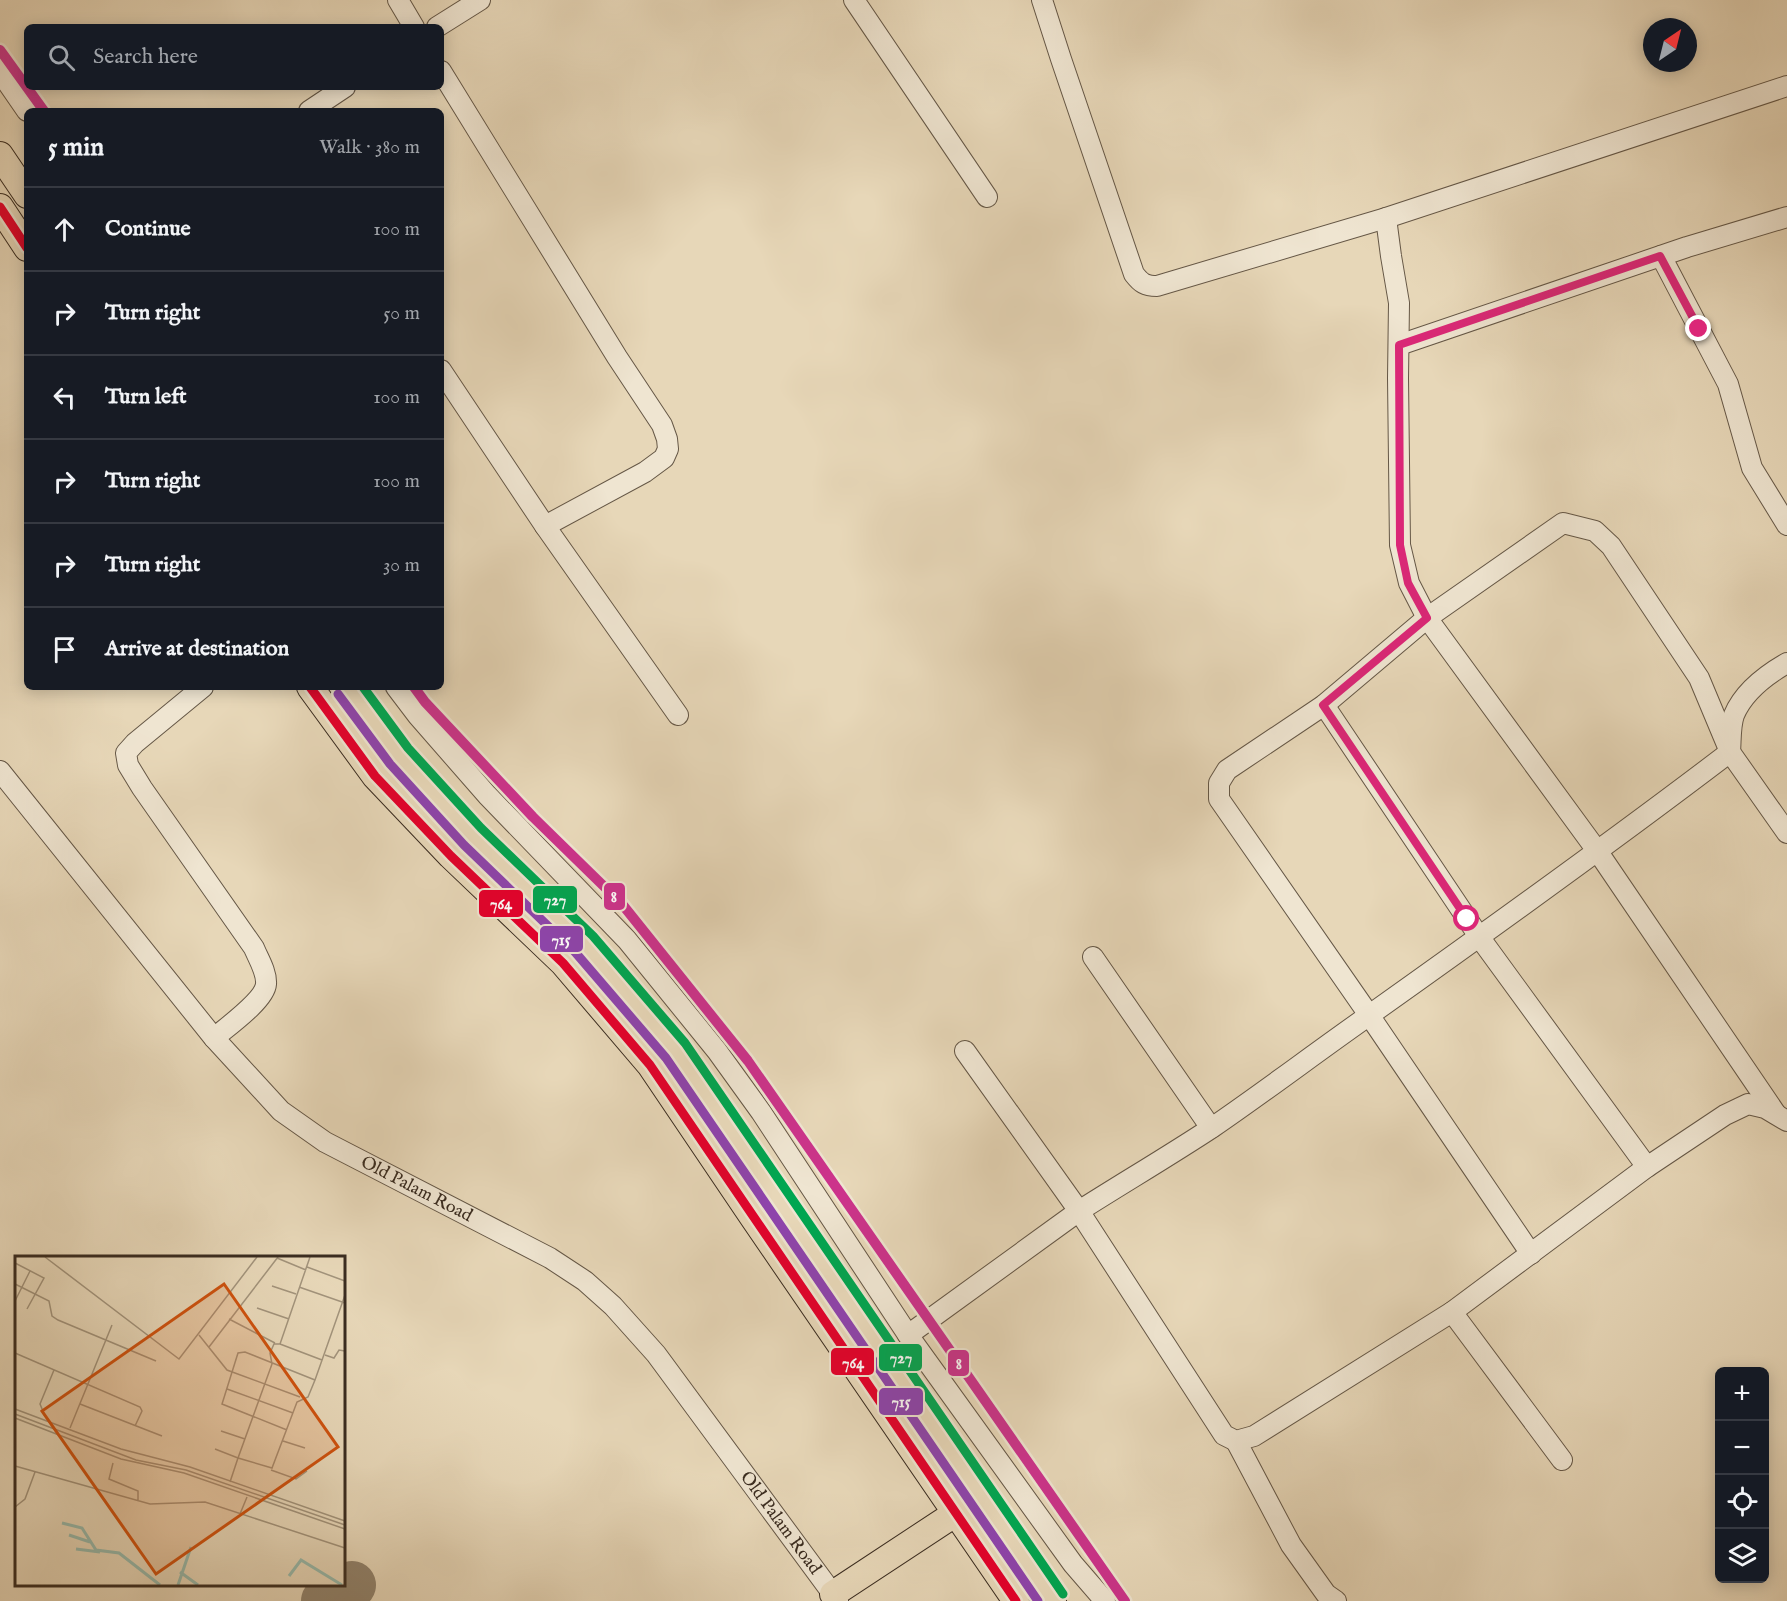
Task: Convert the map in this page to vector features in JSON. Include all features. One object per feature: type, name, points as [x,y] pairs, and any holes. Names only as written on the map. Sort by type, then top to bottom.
[{"type":"main road","points":[[0,154],[24,190]]},
{"type":"main road","points":[[0,207],[24,243]]},
{"type":"main road","points":[[312,690],[375,776],[452,856],[563,963],[650,1065],[1016,1601]]},
{"type":"main road","points":[[350,690],[399,756],[472,836],[584,944],[676,1051],[1053,1601]]},
{"type":"main road","points":[[835,1598],[956,1513]]},
{"type":"street","points":[[398,0],[412,24]]},
{"type":"street","points":[[442,24],[480,0]]},
{"type":"street","points":[[854,0],[987,197]]},
{"type":"street","points":[[1042,0],[1134,274],[1143,284],[1157,286],[1386,218],[1787,86]]},
{"type":"street","points":[[0,72],[25,108]]},
{"type":"street","points":[[444,76],[617,357],[662,425],[667,439],[668,449],[664,458],[645,472],[544,526]]},
{"type":"street","points":[[314,108],[340,90]]},
{"type":"street","points":[[1399,345],[1660,256],[1787,217]]},
{"type":"street","points":[[1386,218],[1399,303],[1400,545],[1408,583],[1427,618],[1598,852],[1782,1118]]},
{"type":"street","points":[[1660,256],[1728,384],[1752,468],[1787,525]]},
{"type":"street","points":[[444,375],[544,526],[678,715]]},
{"type":"street","points":[[1531,1254],[1219,799],[1219,783],[1227,770],[1323,705],[1427,618],[1563,523],[1595,531],[1611,546],[1699,678],[1730,752],[1787,833]]},
{"type":"street","points":[[908,1335],[1079,1211],[1211,1128],[1309,1060],[1598,852],[1730,752],[1734,716],[1746,694],[1772,672],[1787,663]]},
{"type":"street","points":[[199,690],[126,753],[128,765],[142,788],[254,948],[263,968],[266,985],[257,1002],[214,1038]]},
{"type":"street","points":[[398,690],[487,795],[627,940],[717,1051],[761,1112],[908,1335],[1072,1564],[1105,1601]]},
{"type":"street","points":[[1323,705],[1480,938],[1647,1167]]},
{"type":"street","name":"Old Palam Road","points":[[0,771],[214,1038],[281,1110],[325,1142],[550,1258],[585,1281],[613,1306],[656,1354],[835,1598]]},
{"type":"street","points":[[1093,957],[1211,1128]]},
{"type":"street","points":[[965,1051],[1079,1211],[1224,1435],[1236,1441],[1291,1545],[1326,1594],[1336,1601]]},
{"type":"street","points":[[1236,1441],[1254,1437],[1452,1312],[1647,1167],[1725,1115],[1748,1104],[1766,1108],[1782,1118]]},
{"type":"street","points":[[1452,1312],[1563,1460]]},
{"type":"taxiway","points":[[325,1601],[352,1585]]},
{"type":"transit line","name":"8","points":[[0,50],[24,83]]},
{"type":"transit line","name":"8","points":[[29,90],[42,108]]},
{"type":"transit line","name":"764","points":[[0,207],[24,243]]},
{"type":"transit line","name":"764","points":[[312,690],[375,776],[451,856],[563,963],[650,1065],[1016,1601]]},
{"type":"transit line","name":"727","points":[[365,690],[408,748],[481,828],[593,936],[685,1043],[1063,1594]]},
{"type":"transit line","name":"8","points":[[416,690],[533,817],[622,904],[748,1061],[1125,1601]]},
{"type":"transit line","name":"715","points":[[338,694],[390,764],[464,845],[575,952],[666,1058],[1038,1601]]},
{"type":"route","points":[[1467,919],[1323,705],[1427,618],[1408,583],[1400,545],[1399,345],[1660,256],[1699,329]]}]
